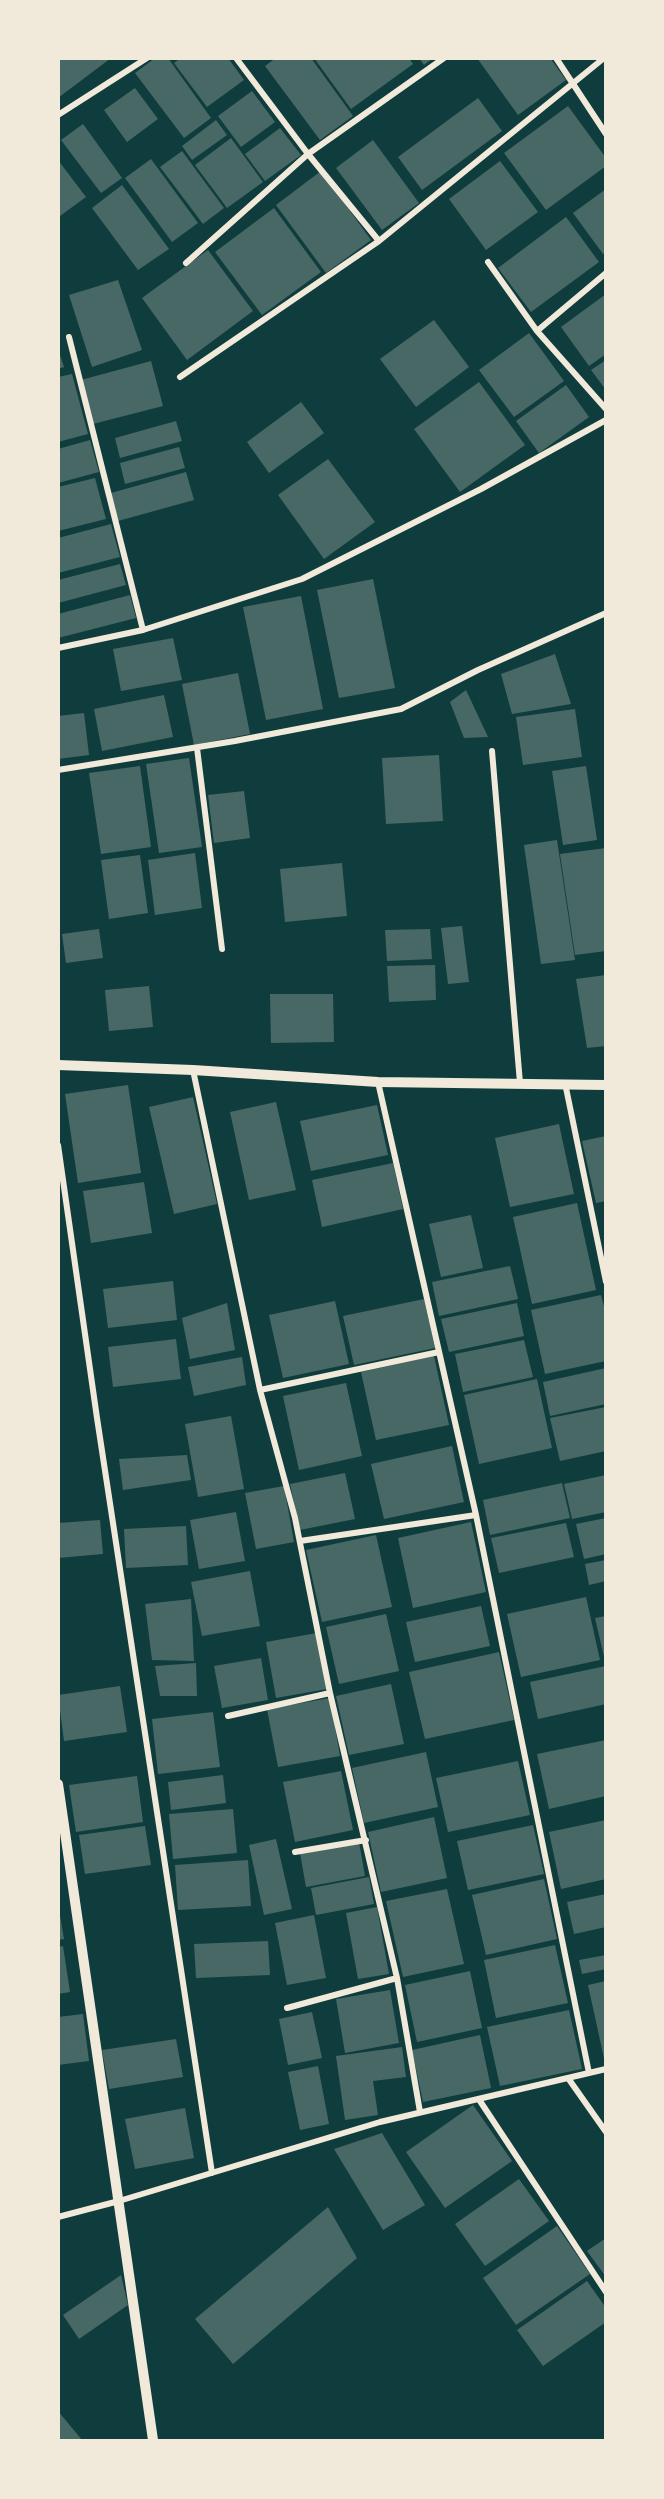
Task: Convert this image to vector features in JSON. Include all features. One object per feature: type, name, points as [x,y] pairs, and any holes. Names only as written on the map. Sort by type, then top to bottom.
[{"type":"street","points":[[58,116],[147,58]]},
{"type":"street","points":[[236,58],[308,154],[379,241]]},
{"type":"street","points":[[186,263],[308,154],[444,58]]},
{"type":"street","points":[[556,58],[572,86],[606,134]]},
{"type":"street","points":[[180,377],[379,241],[604,58]]},
{"type":"street","points":[[488,262],[537,331],[606,409]]},
{"type":"street","points":[[537,331],[606,273]]},
{"type":"street","points":[[69,337],[143,630]]},
{"type":"street","points":[[58,648],[143,630],[302,579],[481,489],[606,420]]},
{"type":"street","points":[[58,770],[197,748],[401,709],[478,670],[606,613]]},
{"type":"street","points":[[197,748],[222,949]]},
{"type":"street","points":[[492,751],[520,1083]]},
{"type":"street","points":[[58,1065],[193,1070],[378,1082],[565,1083],[606,1086]]},
{"type":"street","points":[[193,1070],[260,1390],[300,1541],[330,1693],[397,1978],[420,2112]]},
{"type":"street","points":[[378,1082],[476,1515],[589,2073]]},
{"type":"street","points":[[565,1083],[606,1282]]},
{"type":"street","points":[[58,1145],[97,1418],[212,2173]]},
{"type":"street","points":[[260,1390],[439,1352]]},
{"type":"street","points":[[300,1541],[476,1515]]},
{"type":"street","points":[[228,1716],[330,1693]]},
{"type":"street","points":[[58,1784],[153,2440]]},
{"type":"street","points":[[295,1852],[366,1840]]},
{"type":"street","points":[[287,2008],[397,1978]]},
{"type":"street","points":[[58,2217],[420,2112],[480,2101],[606,2069]]},
{"type":"street","points":[[568,2078],[606,2132]]},
{"type":"street","points":[[480,2101],[606,2292]]},
{"type":"building","points":[[58,58],[111,58],[58,98]]},
{"type":"building","points":[[155,58],[168,58],[211,118],[184,138],[135,73]]},
{"type":"building","points":[[181,58],[228,58],[244,80],[207,107],[174,63]]},
{"type":"building","points":[[276,58],[311,58],[353,116],[320,140],[265,66]]},
{"type":"building","points":[[314,58],[409,58],[413,64],[351,109]]},
{"type":"building","points":[[419,58],[433,58],[424,65]]},
{"type":"building","points":[[477,58],[550,58],[566,80],[518,115]]},
{"type":"building","points":[[135,88],[158,119],[127,142],[104,110]]},
{"type":"building","points":[[252,91],[275,122],[241,147],[218,116]]},
{"type":"building","points":[[478,98],[502,131],[422,190],[398,157]]},
{"type":"building","points":[[568,106],[606,158],[606,166],[546,210],[504,153]]},
{"type":"building","points":[[216,120],[227,135],[192,160],[182,146]]},
{"type":"building","points":[[83,124],[122,178],[101,193],[61,140]]},
{"type":"building","points":[[280,128],[301,155],[265,181],[245,154]]},
{"type":"building","points":[[231,138],[263,182],[227,208],[195,165]]},
{"type":"building","points":[[373,140],[419,203],[382,230],[336,168]]},
{"type":"building","points":[[182,151],[224,208],[203,224],[160,167]]},
{"type":"building","points":[[151,159],[198,223],[172,242],[125,178]]},
{"type":"building","points":[[58,160],[86,197],[60,216],[58,214]]},
{"type":"building","points":[[500,161],[538,212],[486,250],[449,199]]},
{"type":"building","points":[[321,171],[371,240],[326,273],[276,205]]},
{"type":"building","points":[[122,185],[169,249],[138,270],[92,208]]},
{"type":"building","points":[[606,189],[606,252],[603,254],[573,213]]},
{"type":"building","points":[[274,208],[321,272],[262,315],[215,252]]},
{"type":"building","points":[[566,217],[599,262],[531,312],[498,268]]},
{"type":"building","points":[[208,250],[253,311],[187,360],[142,298]]},
{"type":"building","points":[[118,280],[142,350],[92,367],[69,295]]},
{"type":"building","points":[[606,294],[606,354],[589,366],[561,327]]},
{"type":"building","points":[[434,320],[469,367],[416,407],[380,359]]},
{"type":"building","points":[[529,333],[564,381],[514,417],[479,370]]},
{"type":"building","points":[[58,349],[64,367],[58,369]]},
{"type":"building","points":[[606,360],[606,390],[591,370]]},
{"type":"building","points":[[151,361],[163,406],[93,424],[81,380]]},
{"type":"building","points":[[72,374],[88,434],[58,442],[58,377]]},
{"type":"building","points":[[479,382],[525,445],[460,492],[414,429]]},
{"type":"building","points":[[566,385],[589,417],[539,453],[516,421]]},
{"type":"building","points":[[301,402],[324,433],[269,473],[247,442]]},
{"type":"building","points":[[176,421],[182,441],[120,458],[115,438]]},
{"type":"building","points":[[90,440],[99,472],[58,483],[58,449]]},
{"type":"building","points":[[179,447],[185,468],[125,484],[120,463]]},
{"type":"building","points":[[328,459],[375,522],[324,559],[278,495]]},
{"type":"building","points":[[186,472],[194,500],[118,521],[111,493]]},
{"type":"building","points":[[95,478],[106,519],[58,531],[58,487]]},
{"type":"building","points":[[111,524],[120,557],[58,573],[58,538]]},
{"type":"building","points":[[120,564],[126,585],[58,603],[58,580]]},
{"type":"building","points":[[373,579],[395,688],[339,698],[317,590]]},
{"type":"building","points":[[130,595],[136,618],[58,638],[58,614]]},
{"type":"building","points":[[301,596],[323,709],[266,720],[243,607]]},
{"type":"building","points":[[173,638],[182,680],[121,691],[113,649]]},
{"type":"building","points":[[555,654],[571,704],[512,714],[501,674]]},
{"type":"building","points":[[238,673],[250,734],[194,745],[182,684]]},
{"type":"building","points":[[466,690],[488,737],[464,738],[450,702]]},
{"type":"building","points":[[164,695],[173,737],[102,751],[94,709]]},
{"type":"building","points":[[575,709],[582,757],[523,765],[516,717]]},
{"type":"building","points":[[84,713],[89,755],[58,759],[58,716]]},
{"type":"building","points":[[439,755],[443,821],[386,824],[382,758]]},
{"type":"building","points":[[189,758],[202,847],[159,853],[146,764]]},
{"type":"building","points":[[140,766],[151,847],[101,854],[89,773]]},
{"type":"building","points":[[586,766],[597,840],[563,845],[552,771]]},
{"type":"building","points":[[244,791],[250,838],[214,843],[208,795]]},
{"type":"building","points":[[557,840],[575,960],[541,964],[524,845]]},
{"type":"building","points":[[606,848],[606,951],[575,955],[560,854]]},
{"type":"building","points":[[195,853],[202,908],[155,915],[148,860]]},
{"type":"building","points":[[140,855],[148,913],[109,919],[101,860]]},
{"type":"building","points":[[342,863],[347,916],[285,922],[280,869]]},
{"type":"building","points":[[462,926],[469,982],[448,984],[441,928]]},
{"type":"building","points":[[99,929],[103,958],[66,963],[62,934]]},
{"type":"building","points":[[430,929],[432,959],[387,961],[385,930]]},
{"type":"building","points":[[435,965],[436,1000],[389,1002],[387,966]]},
{"type":"building","points":[[606,975],[606,1046],[587,1048],[576,979]]},
{"type":"building","points":[[149,986],[153,1027],[109,1031],[105,990]]},
{"type":"building","points":[[270,994],[333,994],[334,1042],[271,1043]]},
{"type":"building","points":[[128,1085],[141,1173],[78,1183],[65,1094]]},
{"type":"building","points":[[193,1097],[217,1204],[174,1214],[149,1107]]},
{"type":"building","points":[[276,1102],[296,1190],[249,1200],[230,1112]]},
{"type":"building","points":[[377,1105],[388,1155],[311,1171],[300,1121]]},
{"type":"building","points":[[559,1124],[574,1194],[510,1207],[495,1138]]},
{"type":"building","points":[[606,1136],[606,1201],[596,1203],[582,1141]]},
{"type":"building","points":[[393,1163],[403,1209],[322,1227],[312,1180]]},
{"type":"building","points":[[144,1182],[152,1233],[91,1243],[83,1191]]},
{"type":"building","points":[[577,1203],[596,1290],[532,1304],[513,1217]]},
{"type":"building","points":[[471,1215],[483,1268],[441,1277],[429,1224]]},
{"type":"building","points":[[510,1266],[518,1299],[439,1316],[432,1282]]},
{"type":"building","points":[[173,1281],[177,1320],[108,1328],[103,1289]]},
{"type":"building","points":[[601,1295],[606,1314],[606,1361],[545,1374],[531,1310]]},
{"type":"building","points":[[424,1299],[435,1348],[354,1365],[343,1316]]},
{"type":"building","points":[[335,1301],[349,1364],[283,1378],[269,1315]]},
{"type":"building","points":[[227,1303],[235,1350],[190,1359],[182,1318]]},
{"type":"building","points":[[517,1303],[524,1336],[449,1352],[441,1319]]},
{"type":"building","points":[[176,1339],[181,1379],[113,1387],[108,1347]]},
{"type":"building","points":[[524,1340],[533,1377],[463,1392],[455,1354]]},
{"type":"building","points":[[434,1356],[449,1425],[376,1440],[361,1372]]},
{"type":"building","points":[[242,1357],[246,1385],[194,1396],[188,1367]]},
{"type":"building","points":[[606,1368],[606,1404],[550,1416],[543,1382]]},
{"type":"building","points":[[537,1379],[552,1448],[479,1464],[464,1395]]},
{"type":"building","points":[[346,1383],[362,1456],[299,1470],[283,1396]]},
{"type":"building","points":[[606,1407],[606,1451],[560,1461],[550,1418]]},
{"type":"building","points":[[231,1416],[244,1489],[198,1497],[185,1424]]},
{"type":"building","points":[[452,1446],[464,1502],[384,1519],[371,1464]]},
{"type":"building","points":[[187,1455],[191,1480],[123,1490],[119,1459]]},
{"type":"building","points":[[345,1473],[355,1519],[300,1530],[290,1484]]},
{"type":"building","points":[[606,1475],[606,1512],[572,1519],[564,1484]]},
{"type":"building","points":[[562,1483],[570,1518],[490,1535],[483,1500]]},
{"type":"building","points":[[284,1486],[294,1542],[256,1549],[245,1493]]},
{"type":"building","points":[[236,1512],[245,1561],[199,1569],[190,1520]]},
{"type":"building","points":[[606,1518],[606,1554],[584,1559],[576,1524]]},
{"type":"building","points":[[100,1520],[103,1554],[58,1558],[58,1523]]},
{"type":"building","points":[[471,1522],[486,1592],[413,1608],[398,1538]]},
{"type":"building","points":[[566,1523],[574,1557],[499,1573],[491,1538]]},
{"type":"building","points":[[186,1526],[188,1565],[126,1568],[124,1529]]},
{"type":"building","points":[[376,1535],[392,1607],[322,1622],[306,1550]]},
{"type":"building","points":[[606,1560],[606,1581],[589,1585],[585,1564]]},
{"type":"building","points":[[250,1571],[260,1626],[202,1636],[191,1582]]},
{"type":"building","points":[[586,1597],[600,1660],[521,1677],[507,1614]]},
{"type":"building","points":[[191,1599],[194,1661],[152,1660],[145,1604]]},
{"type":"building","points":[[481,1606],[490,1646],[415,1662],[406,1622]]},
{"type":"building","points":[[386,1614],[399,1671],[339,1684],[326,1627]]},
{"type":"building","points":[[606,1616],[606,1661],[605,1661],[595,1618]]},
{"type":"building","points":[[317,1633],[327,1689],[276,1698],[266,1642]]},
{"type":"building","points":[[499,1652],[514,1720],[425,1739],[409,1672]]},
{"type":"building","points":[[261,1658],[268,1700],[222,1708],[214,1666]]},
{"type":"building","points":[[196,1663],[197,1696],[160,1696],[155,1666]]},
{"type":"building","points":[[606,1666],[606,1704],[538,1719],[530,1682]]},
{"type":"building","points":[[391,1684],[404,1744],[349,1755],[336,1696]]},
{"type":"building","points":[[120,1686],[127,1732],[64,1741],[58,1695]]},
{"type":"building","points":[[330,1698],[340,1756],[278,1767],[267,1709]]},
{"type":"building","points":[[213,1712],[220,1767],[158,1774],[152,1719]]},
{"type":"building","points":[[606,1740],[606,1796],[549,1809],[537,1754]]},
{"type":"building","points":[[426,1752],[438,1807],[364,1823],[352,1768]]},
{"type":"building","points":[[518,1761],[530,1815],[448,1832],[436,1778]]},
{"type":"building","points":[[341,1771],[353,1830],[295,1842],[283,1782]]},
{"type":"building","points":[[223,1775],[226,1803],[171,1810],[168,1782]]},
{"type":"building","points":[[137,1776],[143,1822],[76,1832],[69,1785]]},
{"type":"building","points":[[233,1809],[237,1853],[173,1859],[169,1814]]},
{"type":"building","points":[[434,1817],[447,1878],[381,1892],[368,1832]]},
{"type":"building","points":[[606,1820],[606,1879],[561,1889],[549,1832]]},
{"type":"building","points":[[533,1825],[544,1874],[468,1890],[457,1841]]},
{"type":"building","points":[[145,1826],[151,1865],[85,1874],[79,1835]]},
{"type":"building","points":[[276,1839],[292,1909],[264,1915],[249,1845]]},
{"type":"building","points":[[359,1842],[365,1876],[306,1887],[300,1853]]},
{"type":"building","points":[[248,1860],[251,1906],[178,1910],[175,1865]]},
{"type":"building","points":[[369,1877],[374,1904],[316,1915],[311,1888]]},
{"type":"building","points":[[544,1879],[557,1939],[486,1955],[472,1895]]},
{"type":"building","points":[[447,1889],[464,1964],[403,1977],[386,1901]]},
{"type":"building","points":[[606,1894],[606,1927],[574,1934],[567,1902]]},
{"type":"building","points":[[377,1907],[389,1974],[358,1979],[346,1913]]},
{"type":"building","points":[[60,1915],[64,1939],[58,1940],[58,1916]]},
{"type":"building","points":[[314,1915],[326,1978],[287,1985],[275,1923]]},
{"type":"building","points":[[268,1941],[270,1975],[196,1978],[194,1944]]},
{"type":"building","points":[[555,1945],[568,2003],[496,2018],[484,1960]]},
{"type":"building","points":[[63,1946],[70,1992],[58,1994],[58,1947]]},
{"type":"building","points":[[606,1955],[606,1969],[582,1974],[579,1960]]},
{"type":"building","points":[[470,1971],[482,2028],[417,2042],[405,1985]]},
{"type":"building","points":[[606,1981],[606,2062],[605,2063],[588,1985]]},
{"type":"building","points":[[390,1990],[399,2043],[345,2053],[336,1999]]},
{"type":"building","points":[[569,2010],[582,2069],[500,2086],[487,2027]]},
{"type":"building","points":[[312,2012],[322,2058],[288,2065],[279,2019]]},
{"type":"building","points":[[83,2014],[89,2061],[58,2065],[58,2017]]},
{"type":"building","points":[[480,2035],[491,2088],[423,2102],[412,2050]]},
{"type":"building","points":[[176,2039],[183,2077],[109,2089],[102,2050]]},
{"type":"building","points":[[402,2047],[406,2077],[373,2081],[378,2115],[345,2120],[336,2056]]},
{"type":"building","points":[[318,2066],[329,2124],[300,2130],[288,2072]]},
{"type":"building","points":[[473,2105],[512,2161],[445,2208],[406,2152]]},
{"type":"building","points":[[185,2108],[194,2158],[135,2169],[125,2119]]},
{"type":"building","points":[[382,2133],[425,2205],[383,2230],[334,2149]]},
{"type":"building","points":[[519,2179],[549,2221],[485,2266],[455,2224]]},
{"type":"building","points":[[328,2207],[357,2258],[233,2364],[195,2319]]},
{"type":"building","points":[[557,2226],[590,2274],[516,2325],[483,2278]]},
{"type":"building","points":[[606,2238],[606,2277],[587,2251]]},
{"type":"building","points":[[121,2275],[128,2305],[79,2339],[63,2315]]},
{"type":"building","points":[[587,2281],[606,2308],[606,2322],[543,2366],[517,2330]]},
{"type":"building","points":[[58,2411],[82,2440],[58,2440]]}]
